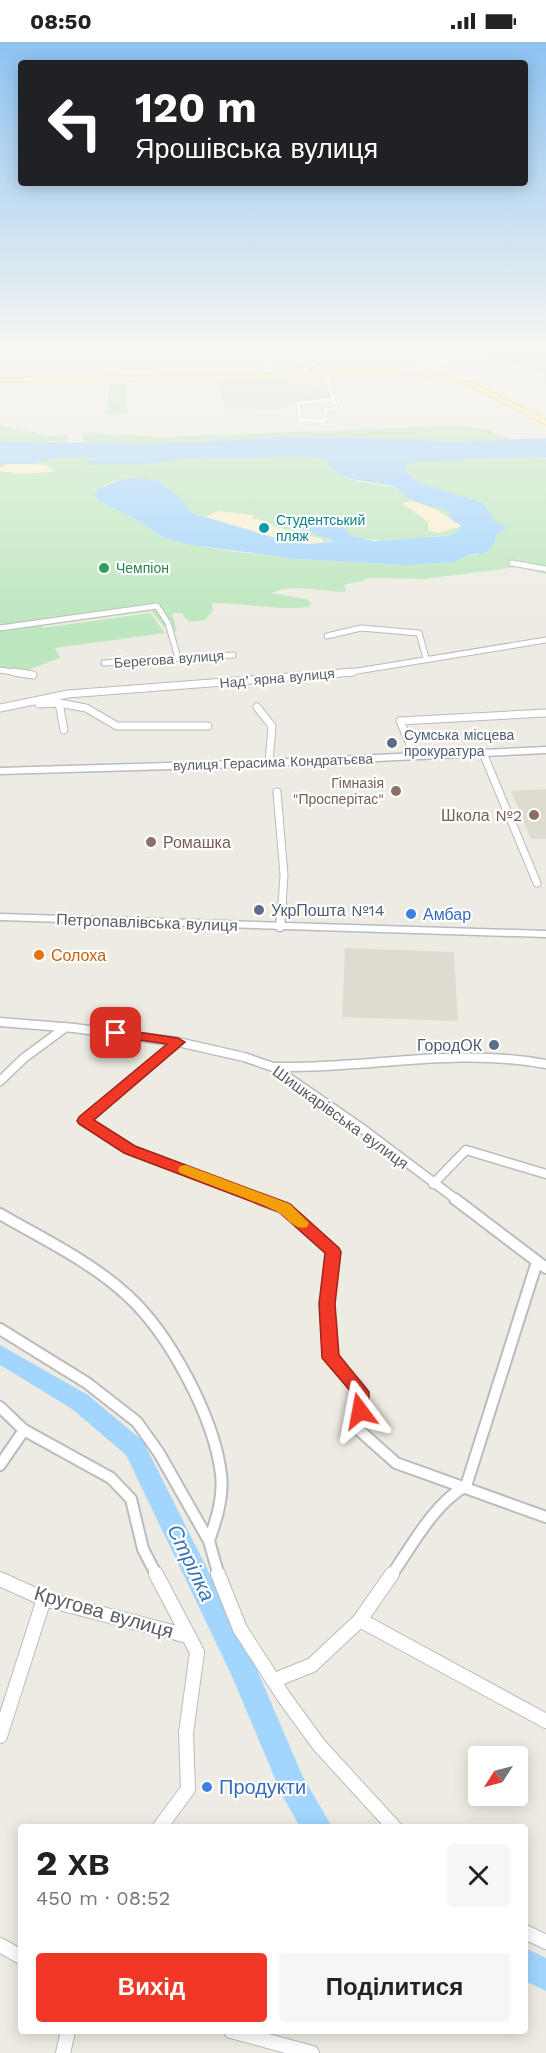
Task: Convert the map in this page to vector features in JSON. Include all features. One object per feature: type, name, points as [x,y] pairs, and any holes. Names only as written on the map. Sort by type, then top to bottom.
[{"type":"street","points":[[512,564],[546,569]]},
{"type":"street","points":[[0,628],[157,606],[163,612],[172,633],[178,658]]},
{"type":"street","points":[[327,636],[343,629],[361,628],[392,628],[419,633],[426,658]]},
{"type":"street","name":"Надʼярна вулиця","points":[[0,708],[68,694],[348,673],[426,658],[546,640]]},
{"type":"street","name":"Берегова вулиця","points":[[104,663],[233,655]]},
{"type":"street","points":[[0,670],[33,675]]},
{"type":"street","points":[[59,703],[64,730]]},
{"type":"street","name":"Надʼярна вулиця","points":[[8,706],[59,703],[86,708],[117,726],[208,726]]},
{"type":"street","points":[[257,707],[272,726],[269,763]]},
{"type":"street","points":[[415,756],[400,720],[546,713]]},
{"type":"street","name":"вулиця Герасима Кондратьєва","points":[[0,771],[269,763],[546,750]]},
{"type":"street","points":[[483,753],[537,883]]},
{"type":"street","points":[[277,792],[284,875],[280,927]]},
{"type":"street","name":"Петропавлівська вулиця","points":[[0,917],[546,934]]},
{"type":"street","name":"Шишкарівська вулиця","points":[[0,1022],[66,1027],[178,1042],[273,1066],[360,1128],[542,1265]]},
{"type":"street","points":[[0,1080],[24,1058],[66,1027]]},
{"type":"street","points":[[178,1042],[84,1121],[129,1150],[284,1208],[333,1252],[327,1304],[331,1358],[361,1392],[359,1430],[396,1463],[546,1516]]},
{"type":"street","points":[[273,1066],[312,1067],[463,1055],[516,1056],[546,1064]]},
{"type":"street","points":[[300,1086],[298,1077],[312,1067]]},
{"type":"street","points":[[433,1184],[466,1150],[546,1174]]},
{"type":"street","points":[[0,1214],[89,1266],[129,1296],[154,1327],[183,1374],[210,1429],[218,1452],[221,1477],[216,1518],[208,1541]]},
{"type":"street","points":[[275,1680],[312,1665],[360,1620],[423,1530],[453,1493],[466,1486],[542,1265]]},
{"type":"street","points":[[0,1329],[87,1383],[136,1422],[159,1453],[208,1541],[224,1591],[240,1629],[319,1745],[391,1824]]},
{"type":"street","name":"Кругова вулиця","points":[[0,1407],[24,1430],[111,1479],[131,1499],[143,1549],[188,1636]]},
{"type":"street","points":[[0,1465],[24,1430]]},
{"type":"street","name":"Кругова вулиця","points":[[0,1579],[44,1599],[188,1636]]},
{"type":"street","points":[[0,1736],[44,1599]]},
{"type":"street","points":[[360,1620],[546,1720]]},
{"type":"street","points":[[162,1824],[188,1789],[186,1733],[197,1652],[188,1636]]},
{"type":"street","points":[[528,1933],[546,1942]]},
{"type":"street","points":[[0,1945],[18,1955]]},
{"type":"street","points":[[63,2053],[67,2034]]},
{"type":"street","points":[[242,2034],[312,2053]]},
{"type":"shaded area","name":"Школа №2","points":[[546,789],[546,839],[531,839],[511,791]]},
{"type":"shaded area","points":[[345,948],[454,952],[458,1021],[342,1017]]},
{"type":"green space","points":[[85,442],[194,442],[155,444]]},
{"type":"green space","points":[[305,456],[327,460],[339,474],[348,478],[400,489],[404,495],[448,511],[462,526],[460,532],[422,538],[375,540],[353,537],[338,524],[321,522],[298,524],[333,540],[323,543],[192,513],[167,487],[150,479],[132,478],[114,481],[106,484],[94,494],[99,501],[141,522],[162,537],[190,545],[298,559],[407,565],[455,562],[465,556],[477,555],[494,543],[497,534],[495,521],[483,503],[421,483],[408,474],[405,468],[410,462],[524,457],[546,459],[546,574],[517,567],[424,579],[367,578],[344,585],[346,592],[308,589],[280,590],[271,593],[307,599],[311,603],[309,607],[285,608],[212,603],[213,611],[205,620],[191,621],[182,613],[172,613],[177,631],[168,632],[151,611],[42,626],[42,628],[150,613],[165,633],[55,648],[60,658],[25,671],[0,668],[0,464],[32,464],[60,457],[108,458],[85,464],[148,464],[184,459]]},
{"type":"sand","points":[[7,464],[44,465],[53,469],[52,472],[21,474],[0,471],[0,468]]},
{"type":"sand","points":[[412,501],[432,508],[462,526],[439,533],[428,531],[428,522],[402,503]]},
{"type":"sand","name":"Студентський пляж","points":[[218,511],[254,515],[251,519],[263,520],[276,527],[323,539],[323,543],[286,541],[204,517]]},
{"type":"water","points":[[0,442],[155,444],[194,442],[546,442],[546,458],[410,462],[405,468],[408,474],[421,483],[483,503],[495,521],[507,528],[497,534],[487,552],[465,556],[455,562],[407,565],[298,559],[190,545],[162,537],[141,522],[99,501],[94,494],[98,489],[122,479],[144,478],[159,481],[179,497],[192,513],[286,541],[307,544],[333,540],[296,529],[293,526],[321,522],[343,526],[351,536],[373,541],[445,536],[460,531],[461,526],[451,519],[448,511],[416,502],[389,485],[357,480],[338,474],[327,460],[305,456],[184,459],[148,464],[86,465],[85,463],[107,458],[60,457],[32,464],[0,464]]},
{"type":"waterway","name":"Стрілка","points":[[0,1354],[80,1402],[135,1448],[242,1667],[292,1785],[315,1824]]},
{"type":"waterway","name":"Стрілка","points":[[528,1966],[546,1975]]},
{"type":"slow traffic","points":[[186,1170],[284,1208],[301,1223]]},
{"type":"place","name":"Студентський пляж","points":[[264,528]]},
{"type":"place","name":"Чемпіон","points":[[104,568]]},
{"type":"place","name":"Сумська місцева прокуратура","points":[[392,743]]},
{"type":"place","name":"Гімназія \"Просперітас\"","points":[[396,791]]},
{"type":"place","name":"Школа №2","points":[[534,815]]},
{"type":"place","name":"Ромашка","points":[[151,842]]},
{"type":"place","name":"УкрПошта №14","points":[[259,910]]},
{"type":"place","name":"Амбар","points":[[411,914]]},
{"type":"place","name":"Солоха","points":[[39,955]]},
{"type":"place","name":"ГородОК","points":[[494,1045]]},
{"type":"place","name":"Продукти","points":[[207,1787]]},
{"type":"route","points":[[116,1033],[178,1042],[84,1121],[129,1150],[284,1208],[333,1252],[327,1304],[331,1358],[361,1392],[360,1411]]}]
